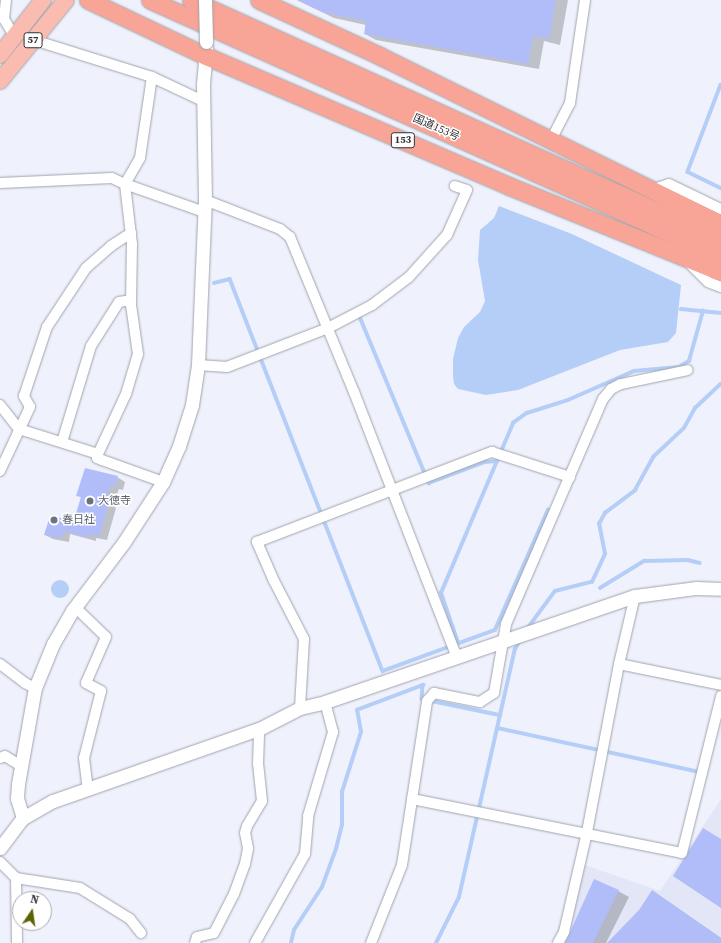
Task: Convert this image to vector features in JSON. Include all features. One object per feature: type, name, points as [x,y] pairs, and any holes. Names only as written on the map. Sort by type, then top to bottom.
[{"type":"highway","name":"153","points":[[88,0],[206,49],[683,257],[721,272]]},
{"type":"highway","name":"国道153号","points":[[150,0],[721,256]]},
{"type":"highway","name":"国道153号","points":[[191,0],[721,240]]},
{"type":"highway","points":[[259,0],[380,56],[721,224]]},
{"type":"main road","name":"57","points":[[0,55],[43,0]]},
{"type":"main road","name":"57","points":[[0,81],[66,0]]},
{"type":"street","points":[[6,0],[4,19],[15,36]]},
{"type":"street","points":[[22,818],[17,798],[21,766],[35,688],[53,644],[75,607],[124,542],[163,482],[179,446],[192,405],[198,365],[204,206],[203,101],[206,49],[206,0]]},
{"type":"street","points":[[551,140],[570,103],[585,0]]},
{"type":"street","points":[[34,40],[152,77],[203,101]]},
{"type":"street","points":[[152,77],[140,158],[125,184],[131,233],[131,300],[138,354],[126,394],[97,458],[163,482]]},
{"type":"street","points":[[0,183],[112,178],[125,184],[280,229],[290,237],[328,328],[391,492],[457,657]]},
{"type":"street","points":[[651,190],[669,184],[721,209]]},
{"type":"street","points":[[198,365],[227,367],[328,328],[372,305],[410,277],[435,251],[447,235],[467,190],[455,186]]},
{"type":"street","points":[[0,471],[30,407],[24,396],[47,327],[86,268],[111,246],[131,233]]},
{"type":"street","points":[[683,257],[708,282],[721,287]]},
{"type":"street","points":[[62,442],[91,346],[119,302],[131,300]]},
{"type":"street","points":[[371,943],[402,865],[427,700],[434,693],[480,702],[494,693],[506,624],[603,399],[611,389],[621,384],[675,375],[688,370]]},
{"type":"street","points":[[0,405],[21,429],[98,454]]},
{"type":"street","points":[[300,708],[304,639],[274,581],[257,542],[391,492],[492,452],[570,477]]},
{"type":"street","points":[[0,848],[22,818],[53,801],[259,729],[300,708],[325,702],[502,640],[635,596],[696,588],[721,589]]},
{"type":"street","points":[[558,943],[564,932],[587,832],[619,664],[635,596]]},
{"type":"street","points":[[75,607],[106,637],[86,683],[101,690],[84,758],[88,789]]},
{"type":"street","points":[[0,664],[25,683],[35,688]]},
{"type":"street","points":[[619,664],[721,685]]},
{"type":"street","points":[[412,799],[587,832],[682,853],[721,696]]},
{"type":"street","points":[[255,943],[305,854],[308,816],[333,732],[325,702]]},
{"type":"street","points":[[196,943],[197,937],[214,933],[234,894],[245,864],[248,848],[245,833],[247,826],[262,802],[258,764],[259,729]]},
{"type":"street","points":[[0,758],[5,756],[21,766]]},
{"type":"street","points":[[0,862],[16,878],[80,888],[130,919],[141,933]]},
{"type":"street","points":[[16,878],[17,943]]},
{"type":"shaded area","points":[[721,799],[721,943],[561,943],[568,929],[585,865],[660,891]]},
{"type":"water","points":[[499,206],[572,234],[681,285],[676,333],[668,342],[620,350],[518,390],[486,395],[458,389],[454,384],[453,359],[458,338],[464,327],[480,312],[485,301],[478,260],[480,230],[494,218]]},
{"type":"water","points":[[60,580],[66,583],[69,589],[66,595],[60,598],[54,595],[51,589],[54,583]]},
{"type":"building","points":[[297,0],[556,0],[549,39],[533,36],[528,64],[364,34],[366,21],[322,12]]},
{"type":"building","name":"大徳寺","points":[[85,468],[118,476],[115,486],[111,485],[105,502],[109,503],[99,536],[89,534],[88,537],[63,531],[62,538],[44,535],[50,516],[74,520],[81,497],[76,496]]},
{"type":"building","points":[[703,828],[721,839],[721,908],[673,876]]},
{"type":"building","points":[[594,879],[619,890],[593,943],[565,943]]},
{"type":"building","points":[[652,890],[721,938],[721,943],[607,943],[639,910]]},
{"type":"waterway","points":[[721,85],[688,172],[721,188]]},
{"type":"waterway","points":[[214,283],[230,279],[383,671],[495,630],[548,510]]},
{"type":"waterway","points":[[681,309],[721,313]]},
{"type":"waterway","points":[[458,643],[441,593],[513,423],[527,413],[568,400],[634,371],[679,367],[689,361],[703,311]]},
{"type":"waterway","points":[[360,317],[429,483],[485,462],[497,461]]},
{"type":"waterway","points":[[527,629],[555,591],[592,582],[605,554],[599,524],[605,513],[635,490],[653,457],[684,428],[695,408],[721,384]]},
{"type":"waterway","points":[[600,588],[644,561],[688,560],[700,563]]},
{"type":"waterway","points":[[436,943],[459,897],[515,649],[521,639]]},
{"type":"waterway","points":[[291,943],[294,930],[322,887],[336,849],[342,825],[342,792],[361,732],[357,710],[423,685],[422,699],[500,715]]},
{"type":"waterway","points":[[498,728],[700,772]]},
{"type":"place","name":"大徳寺","points":[[90,501]]},
{"type":"place","name":"春日社","points":[[54,520]]}]
